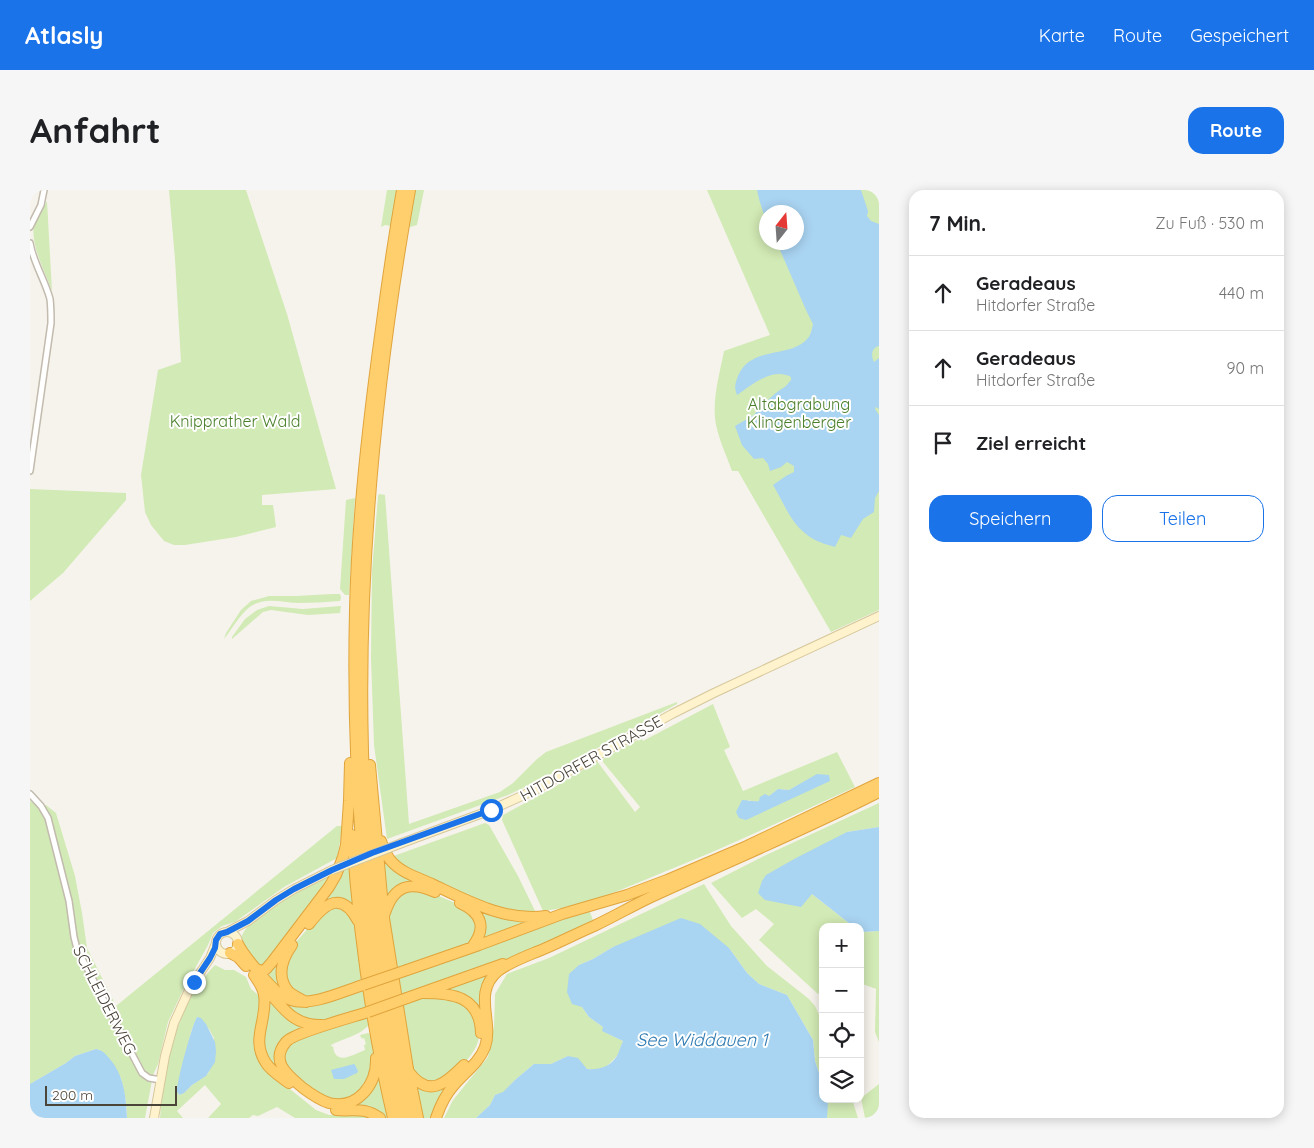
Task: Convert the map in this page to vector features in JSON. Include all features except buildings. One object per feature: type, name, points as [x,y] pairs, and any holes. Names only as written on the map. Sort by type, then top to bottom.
[{"type":"highway","points":[[402,190],[376,367],[364,470],[355,607],[354,659],[355,753],[367,911],[382,1015],[402,1118]]},
{"type":"highway","points":[[410,190],[390,317],[371,471],[363,608],[362,699],[368,842],[375,908],[389,1011],[410,1118]]},
{"type":"highway","points":[[255,972],[266,969],[329,887],[343,857],[346,845],[349,801],[350,676],[354,659]]},
{"type":"highway","points":[[362,699],[366,717],[384,918],[408,1069],[418,1118]]},
{"type":"highway","points":[[228,953],[238,958],[280,994],[291,1000],[315,1001],[562,914],[627,895],[690,871],[756,842],[879,783]]},
{"type":"highway","points":[[436,1118],[453,1086],[476,1062],[485,1046],[487,1027],[484,998],[487,987],[498,971],[513,962],[879,792]]},
{"type":"highway","points":[[349,801],[364,960],[376,1034],[394,1118]]},
{"type":"highway","points":[[374,809],[385,854],[392,863],[402,870],[498,912],[533,918],[562,914]]},
{"type":"highway","points":[[384,918],[390,901],[396,893],[415,886],[428,889],[474,911],[479,919],[481,928],[478,939],[472,947]]},
{"type":"highway","points":[[306,1002],[292,994],[283,983],[282,966],[289,949],[316,914],[328,905],[341,903],[346,906],[352,910],[360,926]]},
{"type":"highway","points":[[238,942],[255,972],[292,1017],[308,1024],[330,1024]]},
{"type":"highway","points":[[376,1034],[376,1066],[374,1076],[365,1092],[351,1102],[336,1104],[314,1096],[288,1076],[282,1069],[279,1061],[282,1047],[288,1040],[535,952]]},
{"type":"highway","points":[[255,972],[264,997],[265,1005],[259,1045],[261,1055],[267,1065],[318,1105],[329,1109],[367,1111],[380,1118]]},
{"type":"highway","points":[[408,1069],[422,1085],[439,1085],[468,1062],[480,1041],[480,1022],[468,1003],[454,995],[422,993]]},
{"type":"main road","name":"HITDORFER STRASSE","points":[[227,932],[248,921],[288,892],[332,870],[484,813],[529,793],[681,710],[879,616]]},
{"type":"main road","name":"HITDORFER STRASSE","points":[[238,942],[240,932],[248,921]]},
{"type":"main road","points":[[154,1118],[168,1041],[176,1018],[190,988],[205,967],[220,934],[227,932],[234,934],[238,942],[235,950],[217,957],[205,967]]},
{"type":"main road","points":[[216,943],[220,951],[228,953]]},
{"type":"street","points":[[30,227],[41,205],[44,190]]},
{"type":"street","points":[[30,242],[31,251],[47,291],[51,311],[51,323],[30,471]]},
{"type":"street","name":"SCHLEIDERWEG","points":[[30,794],[41,806],[48,818],[78,949],[142,1073],[149,1078],[161,1080]]},
{"type":"green space","name":"Knipprather Wald","points":[[169,190],[246,190],[287,314],[336,489],[262,495],[262,505],[273,505],[276,527],[236,537],[185,545],[174,545],[164,541],[151,525],[145,512],[141,475],[158,370],[181,362]]},
{"type":"green space","points":[[387,190],[397,190],[391,226],[385,225],[381,227]]},
{"type":"green space","points":[[414,190],[424,190],[417,225],[407,228]]},
{"type":"green space","name":"Altabgrabung Klingenberger","points":[[707,190],[879,190],[879,610],[831,632],[738,471],[732,471],[715,418],[716,393],[724,351],[770,335]]},
{"type":"green space","points":[[47,201],[52,291],[36,250],[33,233],[36,219]]},
{"type":"green space","points":[[30,489],[126,493],[126,500],[63,573],[30,601]]},
{"type":"green space","points":[[379,494],[385,495],[409,824],[500,792],[513,783],[546,752],[677,702],[677,704],[536,782],[508,795],[387,839],[374,745],[371,658],[372,571]]},
{"type":"green space","points":[[355,498],[349,595],[345,595],[340,589],[346,500]]},
{"type":"green space","points":[[340,594],[340,601],[297,603],[268,601],[256,603],[243,613],[224,639],[241,610],[251,601],[269,596]]},
{"type":"green space","points":[[269,606],[303,609],[341,606],[340,613],[308,615],[271,610],[263,612],[232,639],[245,619],[257,610]]},
{"type":"green space","points":[[713,704],[730,747],[724,750],[743,791],[837,752],[855,787],[733,843],[631,886],[588,901],[543,911],[502,820],[503,815],[597,761],[635,812],[640,807],[603,762],[603,759],[641,738],[643,741]],"holes":[[[778,789],[789,790],[739,818],[749,800],[760,801]]]},
{"type":"green space","points":[[30,801],[40,808],[46,805],[56,813],[75,876],[87,948],[116,1006],[337,826],[343,826],[337,858],[284,887],[235,922],[222,926],[213,933],[168,1022],[158,1064],[153,1075],[145,1118],[127,1118],[126,1101],[121,1078],[100,1050],[96,1049],[75,1056],[30,1084]]},
{"type":"green space","points":[[879,803],[879,827],[847,832],[812,894],[849,923],[819,923],[818,994],[759,940],[774,924],[756,909],[742,918],[711,883],[764,856]]},
{"type":"green space","points":[[485,823],[489,825],[518,876],[537,915],[504,912],[414,874],[391,857]]},
{"type":"green space","points":[[380,855],[480,908],[538,919],[479,941],[474,909],[433,889],[417,885],[386,905]]},
{"type":"green space","points":[[351,867],[356,910],[349,905],[318,911],[285,952],[287,997],[264,976],[340,872]]},
{"type":"green space","points":[[335,874],[304,917],[260,969],[243,948],[241,940],[244,931],[253,922],[281,902]]},
{"type":"green space","points":[[704,884],[731,926],[767,966],[809,999],[815,1006],[819,1014],[819,1073],[815,1061],[813,1040],[787,995],[759,984],[747,973],[729,948],[613,947],[579,965],[582,1007],[589,1017],[603,1027],[603,1031],[623,1041],[618,1055],[606,1067],[595,1070],[587,1069],[568,1056],[551,1064],[534,1064],[503,1093],[495,1095],[490,1105],[476,1118],[444,1118],[453,1100],[488,1057],[494,1027],[495,994],[507,974],[549,958]]},
{"type":"green space","points":[[408,889],[434,894],[467,908],[478,921],[472,943],[394,972],[387,920],[393,900]]},
{"type":"green space","points":[[339,906],[355,918],[364,981],[329,994],[319,996],[300,995],[293,991],[285,978],[290,952],[321,913]]},
{"type":"green space","points":[[589,909],[594,923],[525,953],[399,998],[396,978]]},
{"type":"green space","points":[[879,931],[879,1042],[875,1032],[876,989],[864,984],[864,932]]},
{"type":"green space","points":[[215,965],[225,970],[234,970],[246,977],[251,989],[261,997],[256,1038],[270,1073],[316,1110],[329,1115],[358,1114],[373,1118],[295,1118],[277,1107],[249,1118],[208,1118],[221,1104],[205,1085],[177,1111],[183,1118],[160,1118],[165,1077],[175,1036],[191,998]],"holes":[[[197,1017],[209,1029],[214,1038],[209,1072],[179,1095],[177,1091],[191,1032]]]},
{"type":"green space","points":[[497,968],[493,974],[482,1047],[434,1118],[421,1118],[413,1081],[418,1085],[457,1076],[476,1054],[482,1040],[477,1011],[436,991]]},
{"type":"green space","points":[[365,987],[368,1009],[323,1022],[295,1015],[271,989],[289,1001]]},
{"type":"green space","points":[[267,994],[293,1019],[313,1027],[288,1034],[289,1037],[278,1050],[277,1061],[278,1066],[287,1078],[320,1103],[312,1099],[272,1066],[263,1053],[261,1039],[267,1011]]},
{"type":"green space","points":[[430,996],[448,996],[472,1009],[479,1033],[478,1042],[467,1060],[446,1079],[431,1085],[413,1072],[400,1005]]},
{"type":"green space","points":[[369,1015],[371,1022],[363,1030],[331,1045],[337,1056],[341,1058],[351,1056],[365,1050],[364,1038],[362,1039],[360,1035],[368,1033],[372,1035],[374,1058],[368,1086],[348,1100],[328,1100],[291,1075],[282,1056],[291,1041]]},
{"type":"green space","points":[[379,1068],[390,1118],[360,1107],[332,1106],[345,1105],[360,1100],[371,1090]]},
{"type":"green space","points":[[879,1084],[879,1118],[865,1118],[862,1103],[864,1103],[864,1096]]},
{"type":"green space","points":[[827,1103],[853,1103],[858,1118],[827,1118]]},
{"type":"water","name":"Altabgrabung Klingenberger","points":[[757,190],[861,190],[868,211],[867,216],[871,221],[879,224],[879,346],[874,348],[872,355],[874,362],[879,358],[879,409],[876,407],[875,409],[879,415],[879,491],[875,498],[874,512],[863,519],[851,538],[841,535],[835,547],[812,539],[800,529],[773,485],[794,472],[794,466],[787,462],[781,467],[770,471],[768,464],[763,458],[754,459],[742,445],[735,426],[754,415],[761,406],[791,380],[791,377],[784,374],[777,374],[763,378],[737,395],[735,390],[736,383],[744,366],[761,356],[801,344],[809,337],[813,324],[780,250],[804,250],[804,205],[761,205]]},
{"type":"water","points":[[817,774],[829,775],[830,781],[746,820],[739,818],[736,812],[742,800],[759,801],[760,797],[765,794],[769,796],[778,789],[789,790]]},
{"type":"water","points":[[879,827],[879,931],[864,932],[864,923],[849,923],[812,894],[801,907],[765,900],[758,893],[766,875],[847,832]]},
{"type":"water","name":"See Widdauen 1","points":[[681,918],[700,924],[729,948],[747,973],[759,984],[787,995],[813,1040],[815,1061],[819,1073],[819,1103],[828,1103],[827,1118],[476,1118],[490,1105],[495,1095],[503,1092],[534,1064],[551,1064],[568,1056],[578,1058],[587,1069],[591,1069],[604,1067],[614,1060],[623,1041],[602,1031],[603,1027],[589,1017],[582,1007],[572,1004],[567,992],[569,974],[579,965],[613,947]]},
{"type":"water","points":[[197,1017],[201,1018],[206,1024],[215,1042],[215,1062],[206,1076],[179,1095],[177,1087]]},
{"type":"water","points":[[96,1049],[106,1055],[118,1071],[125,1094],[127,1118],[30,1118],[30,1084],[75,1056]]},
{"type":"water","points":[[354,1064],[358,1071],[357,1073],[344,1079],[334,1079],[331,1070]]},
{"type":"route","points":[[194,982],[210,958],[220,934],[248,921],[294,889],[372,853],[491,810]]}]
